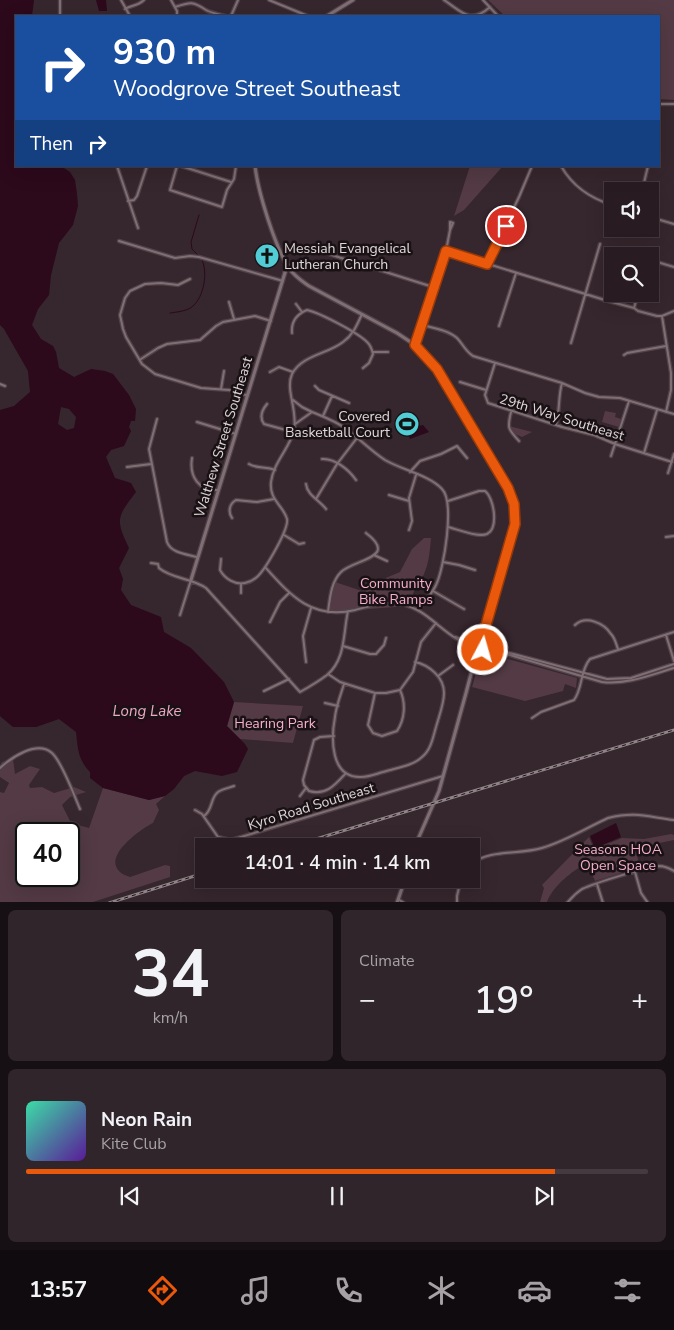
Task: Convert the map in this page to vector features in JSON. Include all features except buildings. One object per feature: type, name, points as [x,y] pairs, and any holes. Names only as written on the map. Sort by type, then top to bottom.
[{"type":"street","points":[[60,0],[60,15]]},
{"type":"street","points":[[121,0],[129,15]]},
{"type":"street","points":[[125,8],[131,5],[138,5],[144,0]]},
{"type":"street","points":[[172,0],[177,15]]},
{"type":"street","points":[[231,15],[238,0]]},
{"type":"street","points":[[269,0],[306,15]]},
{"type":"street","points":[[329,15],[353,0]]},
{"type":"street","points":[[444,0],[466,15]]},
{"type":"street","points":[[483,0],[497,15]]},
{"type":"street","points":[[175,7],[190,2],[202,6],[206,11],[221,15]]},
{"type":"street","points":[[480,15],[490,7]]},
{"type":"street","points":[[660,104],[674,104]]},
{"type":"street","points":[[117,167],[138,228]]},
{"type":"street","points":[[128,201],[134,200],[137,196],[147,167]]},
{"type":"street","points":[[179,167],[170,190],[222,207],[227,190],[236,174],[236,167]]},
{"type":"street","points":[[182,167],[232,182]]},
{"type":"street","points":[[255,167],[263,201],[288,266],[296,276],[309,286],[397,333],[415,345],[430,360],[508,488],[514,503],[515,524],[476,648],[444,776],[435,802],[419,838]]},
{"type":"street","points":[[487,264],[520,197],[532,167]]},
{"type":"street","points":[[561,167],[582,191],[594,199],[604,202]]},
{"type":"street","points":[[644,182],[648,167]]},
{"type":"street","points":[[659,220],[674,224]]},
{"type":"street","points":[[415,345],[446,251],[450,230]]},
{"type":"street","points":[[119,241],[175,258],[190,256],[283,281]]},
{"type":"street","points":[[571,343],[600,244]]},
{"type":"street","points":[[316,250],[434,287]]},
{"type":"street","points":[[446,251],[634,308],[638,311],[662,316],[674,311]]},
{"type":"street","points":[[659,262],[674,267]]},
{"type":"street","name":"Walthew Street Southeast","points":[[180,615],[288,266]]},
{"type":"street","points":[[499,326],[516,273]]},
{"type":"street","points":[[190,280],[178,285],[145,284],[134,288],[128,293],[123,303],[120,319],[126,338],[146,369],[155,374],[201,388],[229,390],[248,395]]},
{"type":"street","points":[[230,302],[234,319]]},
{"type":"street","points":[[634,308],[636,302]]},
{"type":"street","points":[[296,304],[302,313]]},
{"type":"street","points":[[292,333],[294,321],[307,310],[313,312],[368,343],[372,352],[369,363],[363,368]]},
{"type":"street","points":[[221,559],[219,566],[222,574],[228,580],[241,584],[254,580],[265,567],[284,535],[288,521],[274,499],[271,482],[293,432],[295,414],[290,389],[294,372],[302,362],[340,344],[353,333],[362,314]]},
{"type":"street","points":[[140,360],[167,344],[200,340],[218,324],[234,319],[255,316],[271,321]]},
{"type":"street","points":[[662,316],[671,373],[671,390],[666,412]]},
{"type":"street","points":[[422,325],[448,332],[455,336],[469,353],[495,363],[562,383],[599,397],[620,398],[674,414]]},
{"type":"street","points":[[624,355],[627,352],[666,346]]},
{"type":"street","points":[[372,352],[388,352]]},
{"type":"street","name":"29th Way Southeast","points":[[495,363],[485,395],[488,403],[511,412],[594,435],[615,444],[672,462]]},
{"type":"street","points":[[270,372],[279,367],[294,372]]},
{"type":"street","points":[[221,390],[224,372]]},
{"type":"street","points":[[460,382],[486,390]]},
{"type":"street","points":[[556,425],[559,410],[558,394],[562,383]]},
{"type":"street","points":[[0,384],[5,386]]},
{"type":"street","points":[[314,386],[349,403]]},
{"type":"street","points":[[323,416],[332,396]]},
{"type":"street","points":[[292,399],[302,407],[341,425],[383,458],[435,482],[447,496],[447,526],[443,562],[433,591],[419,610]]},
{"type":"street","points":[[611,456],[629,401]]},
{"type":"street","points":[[267,404],[262,416],[264,424],[293,432]]},
{"type":"street","points":[[644,453],[657,409]]},
{"type":"street","points":[[294,424],[312,412]]},
{"type":"street","points":[[511,412],[508,427],[519,441]]},
{"type":"street","points":[[157,419],[149,450],[164,530],[169,547],[197,557]]},
{"type":"street","points":[[197,422],[236,434]]},
{"type":"street","points":[[316,499],[357,438]]},
{"type":"street","points":[[410,472],[420,461],[457,446],[467,458]]},
{"type":"street","points":[[668,473],[674,454]]},
{"type":"street","points":[[192,458],[192,474],[197,484],[206,489],[218,490]]},
{"type":"street","points":[[322,459],[329,459],[338,464],[356,480]]},
{"type":"street","points":[[127,467],[151,464]]},
{"type":"street","points":[[249,464],[275,470]]},
{"type":"street","points":[[409,530],[412,521],[409,501],[416,474]]},
{"type":"street","points":[[306,484],[306,489],[309,493],[326,509]]},
{"type":"street","points":[[447,526],[486,535],[490,532],[494,522],[491,498],[485,491],[479,491],[448,502]]},
{"type":"street","points":[[389,495],[409,501]]},
{"type":"street","points":[[232,518],[229,514],[230,509],[232,503],[236,500],[257,502],[274,499]]},
{"type":"street","points":[[328,612],[332,586],[340,573],[354,564],[368,560],[378,550],[374,540],[366,533]]},
{"type":"street","points":[[284,535],[299,544],[304,544]]},
{"type":"street","points":[[666,537],[674,536]]},
{"type":"street","points":[[374,555],[387,561]]},
{"type":"street","points":[[151,562],[158,564],[159,568],[165,572],[191,580],[206,588],[300,692],[328,674],[338,662],[343,646],[348,611]]},
{"type":"street","points":[[443,562],[475,570]]},
{"type":"street","points":[[265,567],[289,593],[311,608],[328,612],[348,611],[390,603],[409,606],[419,610],[453,636],[474,645],[476,648],[583,675],[607,679],[623,679],[674,663],[666,635]]},
{"type":"street","points":[[241,584],[241,593]]},
{"type":"street","points":[[433,591],[464,609]]},
{"type":"street","points":[[270,622],[280,602],[289,593]]},
{"type":"street","points":[[466,693],[478,655],[486,646],[484,634],[492,600]]},
{"type":"street","points":[[306,662],[302,636],[311,608]]},
{"type":"street","points":[[575,625],[585,620],[600,624],[610,632],[618,649]]},
{"type":"street","points":[[328,674],[344,684],[375,693],[400,690],[411,677],[421,642],[436,623]]},
{"type":"street","points":[[532,718],[541,712],[574,700],[586,664],[590,659],[674,632]]},
{"type":"street","points":[[453,636],[472,642],[485,643],[491,648],[602,682],[626,682],[674,668]]},
{"type":"street","points":[[343,646],[376,654],[384,645],[386,638]]},
{"type":"street","points":[[344,684],[335,716],[334,756],[340,768],[346,773],[355,777],[370,776],[412,763],[424,756],[432,742],[443,698],[443,687],[438,676],[426,666],[415,662]]},
{"type":"street","points":[[438,676],[453,665]]},
{"type":"street","points":[[264,691],[289,679]]},
{"type":"street","points":[[375,693],[368,722],[369,729],[373,734],[382,736],[398,729],[404,710],[403,696],[400,690]]},
{"type":"street","points":[[325,703],[338,706]]},
{"type":"street","points":[[370,738],[373,734]]},
{"type":"street","points":[[334,736],[320,737],[312,743],[303,780],[306,788],[317,793],[335,786],[346,773]]},
{"type":"street","points":[[0,768],[12,758],[25,752],[38,749],[47,750],[56,757],[80,809]]},
{"type":"street","name":"Kyro Road Southeast","points":[[195,810],[204,816],[218,837],[231,840],[444,776]]},
{"type":"street","points":[[204,816],[211,809],[214,797],[218,792],[234,786]]},
{"type":"street","points":[[300,796],[306,788]]},
{"type":"street","points":[[480,860],[489,855],[528,851],[550,845],[616,816],[640,814],[674,820]]},
{"type":"street","points":[[567,902],[581,890],[635,872],[658,866],[674,871]]},
{"type":"street","points":[[635,872],[642,893],[648,902]]},
{"type":"street","points":[[597,884],[603,902]]},
{"type":"street","points":[[402,888],[398,901],[404,902]]},
{"type":"street","points":[[457,902],[459,888]]},
{"type":"green space","points":[[488,0],[674,0],[674,100],[660,99],[660,15],[504,15]]},
{"type":"green space","points":[[470,167],[502,167],[464,210],[454,216]]},
{"type":"green space","points":[[605,411],[616,413],[615,417],[621,419],[619,427],[602,422]]},
{"type":"green space","points":[[509,426],[532,432],[522,437],[512,432]]},
{"type":"green space","name":"Community Bike Ramps","points":[[424,538],[431,538],[428,561],[409,606],[328,612],[335,582],[362,591],[400,572],[412,549]]},
{"type":"green space","points":[[482,652],[577,678],[576,688],[565,684],[563,691],[525,701],[472,687]]},
{"type":"green space","name":"Hearing Park","points":[[234,702],[303,706],[293,743],[240,739],[227,726]]},
{"type":"green space","points":[[13,759],[15,774],[30,766],[40,769],[29,785],[30,788],[42,787],[54,793],[74,787],[86,792],[70,797],[62,805],[70,822],[15,822],[15,887],[80,887],[80,826],[89,828],[103,788],[149,800],[165,796],[156,804],[159,810],[153,823],[140,831],[119,851],[116,858],[116,866],[121,873],[130,877],[165,865],[170,866],[170,877],[93,902],[0,902],[0,792],[4,793],[9,783],[0,777],[2,762]]},
{"type":"green space","name":"Seasons HOA Open Space","points":[[674,835],[674,840],[635,848],[640,867],[595,881],[587,863],[564,879],[554,890],[547,902],[540,902],[544,888],[542,885],[589,837],[594,849],[622,838],[644,839]]},
{"type":"water","name":"Long Lake","points":[[0,0],[34,0],[32,15],[15,15],[15,167],[62,167],[70,172],[75,180],[78,206],[73,225],[59,243],[51,275],[49,295],[38,309],[32,325],[41,339],[53,346],[59,368],[74,377],[91,369],[113,374],[129,395],[136,409],[135,421],[131,421],[129,427],[131,431],[124,446],[111,450],[106,457],[115,478],[131,483],[136,492],[125,507],[120,518],[122,531],[129,548],[119,568],[123,579],[121,590],[131,605],[161,617],[164,632],[191,648],[224,682],[234,702],[227,726],[248,749],[237,772],[222,776],[195,771],[184,776],[174,789],[165,796],[149,800],[103,788],[90,778],[90,772],[79,754],[76,732],[59,719],[36,727],[13,727],[0,716],[0,410],[14,406],[30,392],[28,371],[0,325]],"holes":[[[61,407],[69,409],[76,417],[74,428],[67,430],[58,424]]]},
{"type":"water","points":[[96,0],[106,0],[107,11],[99,11]]},
{"type":"water","points":[[423,425],[429,432],[410,439],[407,431],[409,428]]},
{"type":"water","points":[[616,823],[621,837],[595,848],[590,836]]},
{"type":"waterway","points":[[199,215],[191,242],[192,249],[199,256]]},
{"type":"waterway","points":[[170,313],[188,309],[197,302],[205,278],[202,260]]},
{"type":"railway","points":[[319,838],[674,730]]},
{"type":"railway","points":[[112,902],[195,876]]},
{"type":"place","name":"Messiah Evangelical Lutheran Church","points":[[267,256]]},
{"type":"place","name":"Covered Basketball Court","points":[[407,424]]},
{"type":"route","points":[[483,650],[486,646],[483,639],[492,600],[515,524],[516,513],[514,503],[508,488],[443,379],[430,360],[415,345],[446,251],[487,264],[506,226]]}]
